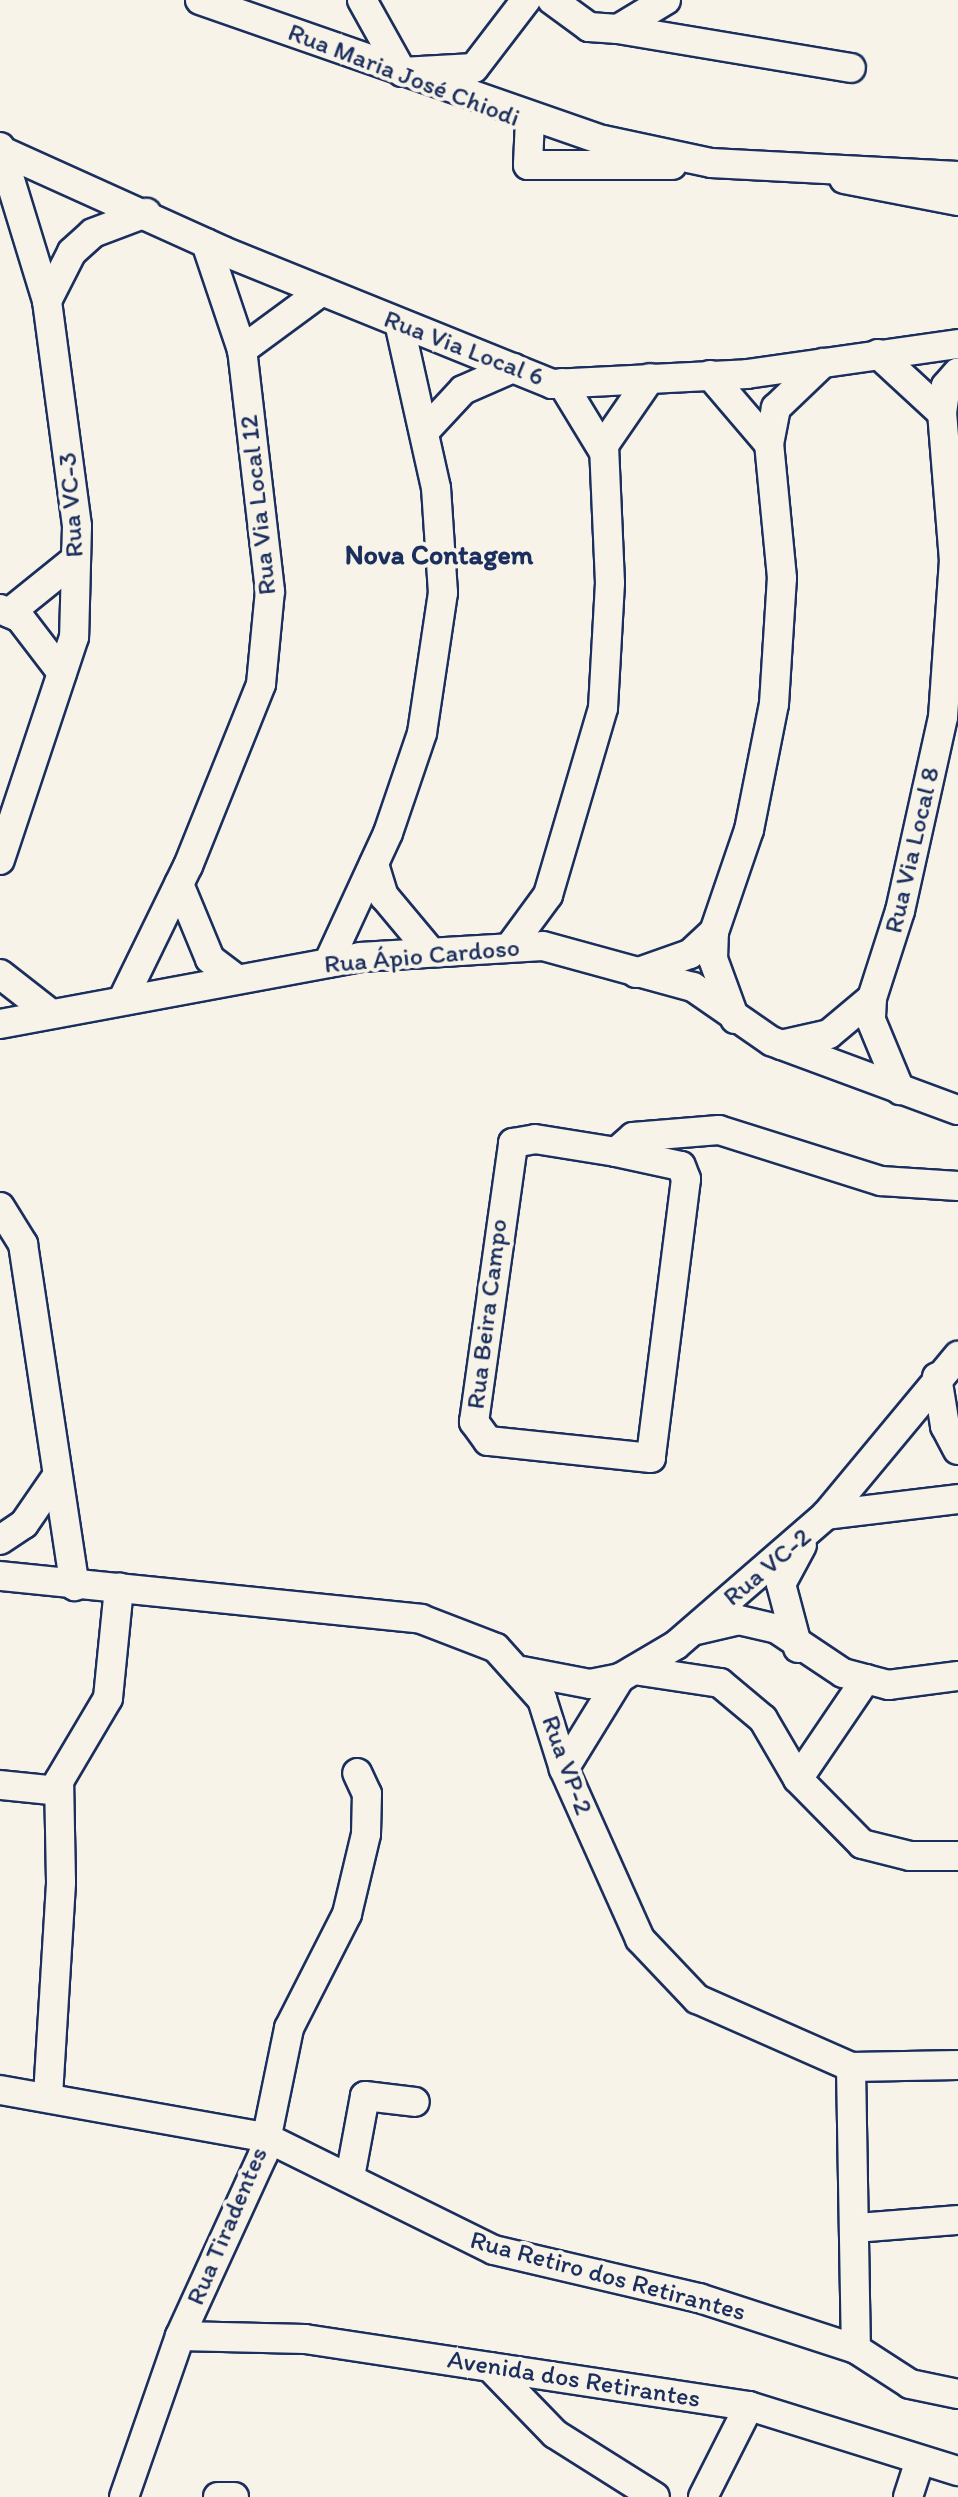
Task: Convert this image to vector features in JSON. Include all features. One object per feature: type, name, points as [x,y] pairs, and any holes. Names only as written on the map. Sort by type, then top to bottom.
[{"type":"street","name":"Rua Maria José Chiodi","points":[[200,0],[530,119],[524,152],[528,165],[544,170],[711,163]]},
{"type":"street","points":[[362,0],[402,72],[474,68],[526,0]]},
{"type":"street","points":[[552,0],[589,27],[618,29],[851,68]]},
{"type":"street","points":[[618,29],[666,0]]},
{"type":"street","points":[[530,119],[711,163],[958,176]]},
{"type":"street","name":"Rua Via Local 6","points":[[1,149],[206,243],[513,368],[562,383],[710,375],[958,344]]},
{"type":"street","name":"Rua VC-3","points":[[0,860],[74,637],[76,559],[47,301],[1,149]]},
{"type":"street","points":[[810,166],[865,186],[958,201]]},
{"type":"street","points":[[47,301],[72,252],[118,220],[146,213]]},
{"type":"street","name":"Rua Via Local 12","points":[[123,999],[179,884],[261,684],[270,591],[242,350],[206,243]]},
{"type":"street","points":[[242,350],[322,291]]},
{"type":"street","points":[[328,963],[374,864],[422,733],[443,593],[424,432],[399,323]]},
{"type":"street","points":[[878,354],[942,413]]},
{"type":"street","points":[[735,1020],[713,959],[714,932],[749,830],[774,704],[782,578],[769,444],[776,408],[827,361]]},
{"type":"street","points":[[424,432],[463,390],[513,368]]},
{"type":"street","name":"Rua Via Local 8","points":[[900,1090],[871,1020],[872,998],[943,717],[954,561],[942,413],[946,386],[958,372]]},
{"type":"street","points":[[710,375],[769,444]]},
{"type":"street","points":[[512,944],[548,895],[603,708],[610,583],[604,452],[623,410],[650,378]]},
{"type":"street","points":[[562,383],[604,452]]},
{"type":"street","points":[[62,673],[4,611],[76,559]]},
{"type":"street","points":[[374,864],[384,896],[430,951]]},
{"type":"street","points":[[179,884],[210,959],[237,979]]},
{"type":"street","points":[[548,895],[552,931],[574,957]]},
{"type":"street","points":[[636,973],[690,954],[714,932]]},
{"type":"street","name":"Rua Ápio Cardoso","points":[[0,1024],[328,963],[512,944],[693,987],[735,1020],[781,1045],[958,1110]]},
{"type":"street","points":[[0,974],[51,1014]]},
{"type":"street","points":[[781,1045],[829,1034],[872,998]]},
{"type":"street","points":[[616,1152],[633,1137],[738,1132],[881,1181],[958,1186]]},
{"type":"street","name":"Rua Beira Campo","points":[[535,1139],[616,1152],[685,1172],[651,1458],[488,1441],[474,1422],[505,1157],[513,1143],[535,1139]]},
{"type":"street","points":[[0,1207],[23,1244],[75,1586]]},
{"type":"street","name":"Rua VC-2","points":[[522,1671],[558,1683],[627,1674],[691,1631],[817,1524],[937,1377],[958,1356]]},
{"type":"street","points":[[937,1377],[945,1426],[958,1450]]},
{"type":"street","points":[[0,1540],[24,1524],[57,1476]]},
{"type":"street","points":[[798,1648],[781,1584],[817,1524],[958,1499]]},
{"type":"street","name":"Rua VP-2","points":[[0,1576],[421,1619],[496,1648],[522,1671],[555,1726],[564,1769],[640,1939],[697,1999],[851,2067],[958,2065]]},
{"type":"street","points":[[48,2096],[59,1791],[108,1698],[119,1588]]},
{"type":"street","points":[[691,1631],[739,1620],[777,1629],[798,1648],[866,1679],[888,1685],[958,1676]]},
{"type":"street","points":[[564,1769],[627,1674],[720,1683],[763,1719],[798,1779],[862,1844],[910,1856],[958,1856]]},
{"type":"street","points":[[798,1779],[866,1679]]},
{"type":"street","name":"Rua Tiradentes","points":[[124,2497],[180,2336],[265,2137],[289,2028],[347,1914],[366,1834],[367,1794],[357,1773]]},
{"type":"street","points":[[0,1785],[59,1791]]},
{"type":"street","points":[[851,2067],[856,2349]]},
{"type":"street","name":"Rua Retiro dos Retirantes","points":[[0,2090],[48,2096],[265,2137],[494,2250],[699,2298],[856,2349],[910,2384],[958,2394]]},
{"type":"street","points":[[350,2177],[365,2096],[415,2102]]},
{"type":"street","points":[[856,2228],[958,2220]]},
{"type":"street","name":"Avenida dos Retirantes","points":[[180,2336],[305,2339],[749,2406],[919,2464],[958,2471]]},
{"type":"street","points":[[490,2367],[555,2434],[655,2497]]},
{"type":"street","points":[[703,2497],[749,2406]]},
{"type":"street","points":[[908,2497],[919,2464]]},
{"type":"street","points":[[218,2497],[234,2497]]},
{"type":"district","name":"Nova Contagem","points":[[439,554]]}]
